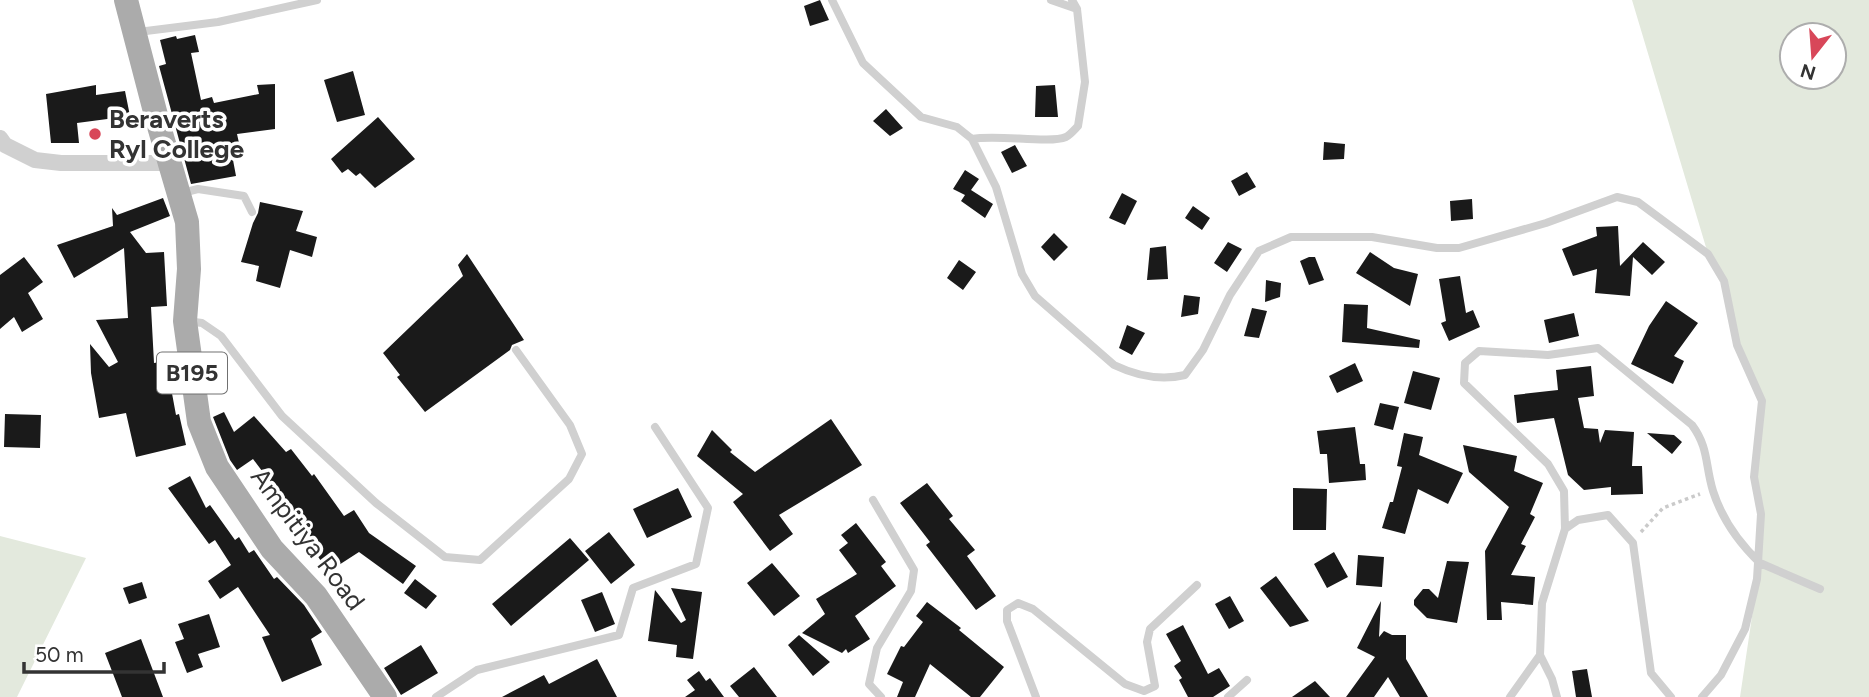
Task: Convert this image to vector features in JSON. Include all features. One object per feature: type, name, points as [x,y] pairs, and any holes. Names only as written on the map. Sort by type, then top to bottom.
[{"type":"main road","name":"Ampitiya Road","points":[[126,0],[187,222],[189,270],[185,321],[199,422],[217,467],[272,549],[316,596],[385,697]]},
{"type":"street","points":[[0,138],[5,145],[35,160],[61,163],[169,163]]},
{"type":"lane","points":[[135,32],[218,22],[317,0]]},
{"type":"lane","points":[[832,0],[863,63],[921,117],[957,127],[972,139],[996,187],[1022,274],[1035,296],[1114,365],[1129,372],[1166,379],[1185,375],[1203,350],[1230,295],[1259,251],[1290,237],[1372,236],[1437,248],[1459,248],[1546,223],[1617,197],[1638,202],[1708,254],[1724,281],[1737,345],[1762,401],[1754,477],[1761,514],[1760,564],[1745,629],[1721,675],[1702,697]]},
{"type":"lane","points":[[1051,0],[1077,9]]},
{"type":"lane","points":[[972,139],[988,136],[1050,139],[1066,137],[1078,126],[1085,82],[1077,9],[1072,0]]},
{"type":"lane","points":[[179,194],[198,190],[244,195],[252,212]]},
{"type":"lane","points":[[185,321],[202,323],[221,336],[282,416],[376,503],[445,557],[480,560],[569,479],[582,454],[570,425],[516,350]]},
{"type":"lane","points":[[1557,697],[1552,679],[1540,655],[1542,603],[1565,529],[1564,491],[1548,464],[1464,383],[1465,363],[1479,351],[1548,355],[1598,348],[1692,425],[1703,439],[1713,489],[1725,521],[1760,564],[1821,589]]},
{"type":"lane","points":[[436,697],[477,670],[619,635],[633,588],[696,564],[708,508],[655,427]]},
{"type":"lane","points":[[873,500],[914,570],[911,591],[877,648],[869,684],[880,697]]},
{"type":"lane","points":[[1565,529],[1578,520],[1608,515],[1633,543],[1651,673],[1671,697]]},
{"type":"lane","points":[[1036,697],[1007,621],[1007,610],[1018,603],[1033,609],[1125,684],[1144,691],[1155,686],[1147,642],[1150,629],[1196,585]]},
{"type":"lane","points":[[1510,697],[1540,655]]},
{"type":"lane","points":[[1228,697],[1247,680]]},
{"type":"path","points":[[1633,543],[1646,524],[1663,508],[1713,489]]},
{"type":"shaded area","points":[[1632,0],[1869,0],[1869,697],[1740,697],[1760,563],[1761,514],[1754,477],[1762,401],[1737,345],[1724,281],[1708,254]]},
{"type":"shaded area","points":[[0,536],[86,558],[17,697],[0,697]]},
{"type":"building","points":[[820,0],[829,20],[810,26],[804,6]]},
{"type":"building","points":[[195,35],[199,52],[191,53],[201,100],[212,97],[214,103],[259,94],[257,85],[275,84],[275,129],[237,134],[239,143],[230,144],[236,176],[191,184],[159,66],[166,64],[160,40]]},
{"type":"building","points":[[353,71],[365,115],[337,122],[324,80]]},
{"type":"building","points":[[96,85],[96,95],[125,91],[130,116],[77,123],[79,143],[51,143],[46,94]]},
{"type":"building","points":[[1055,85],[1058,117],[1035,117],[1036,86]]},
{"type":"building","points":[[886,109],[903,128],[890,136],[873,121]]},
{"type":"building","points":[[378,117],[415,159],[375,188],[360,173],[356,176],[348,169],[342,173],[331,159]]},
{"type":"building","points":[[1324,142],[1345,144],[1344,159],[1323,160]]},
{"type":"building","points":[[1015,145],[1027,166],[1012,173],[1001,152]]},
{"type":"building","points":[[965,170],[979,179],[971,190],[993,204],[985,218],[961,201],[965,195],[953,189]]},
{"type":"building","points":[[1247,172],[1256,187],[1239,196],[1231,181]]},
{"type":"building","points":[[1122,193],[1137,201],[1125,225],[1109,218]]},
{"type":"building","points":[[163,198],[170,216],[130,232],[146,253],[164,252],[167,306],[151,307],[154,363],[166,361],[176,415],[179,414],[186,445],[136,457],[126,413],[99,418],[91,373],[90,344],[109,367],[118,362],[96,320],[128,318],[124,248],[74,278],[57,245],[113,226],[112,208],[117,215]]},
{"type":"building","points":[[1472,199],[1473,219],[1451,221],[1450,201]]},
{"type":"building","points":[[260,202],[303,211],[296,231],[317,237],[312,257],[290,250],[280,288],[256,281],[259,266],[241,262]]},
{"type":"building","points":[[1193,206],[1210,218],[1202,230],[1185,218]]},
{"type":"building","points":[[1618,226],[1620,266],[1643,242],[1665,262],[1652,275],[1633,257],[1630,296],[1595,293],[1597,269],[1573,276],[1562,249],[1597,236],[1596,227]]},
{"type":"building","points":[[1054,233],[1068,247],[1054,261],[1041,247]]},
{"type":"building","points":[[1228,242],[1242,249],[1227,272],[1214,263]]},
{"type":"building","points":[[1166,246],[1168,279],[1147,280],[1150,248]]},
{"type":"building","points":[[1370,252],[1394,268],[1418,274],[1410,306],[1356,273]]},
{"type":"building","points":[[467,254],[524,340],[512,345],[510,350],[425,412],[397,377],[400,375],[383,353],[463,276],[458,265]]},
{"type":"building","points":[[24,257],[43,282],[28,293],[43,319],[22,332],[14,317],[0,329],[0,275]]},
{"type":"building","points":[[1315,257],[1324,280],[1309,285],[1300,261]]},
{"type":"building","points":[[959,260],[976,272],[963,290],[947,278]]},
{"type":"building","points":[[1460,276],[1466,313],[1473,310],[1480,327],[1449,341],[1441,323],[1446,321],[1439,279]]},
{"type":"building","points":[[1266,280],[1281,283],[1280,297],[1265,302]]},
{"type":"building","points":[[1184,295],[1200,297],[1198,314],[1181,317]]},
{"type":"building","points":[[1666,301],[1698,323],[1674,356],[1684,361],[1673,384],[1631,364],[1649,326]]},
{"type":"building","points":[[1344,304],[1368,305],[1367,328],[1420,340],[1419,348],[1342,342]]},
{"type":"building","points":[[1252,308],[1267,311],[1259,338],[1244,336]]},
{"type":"building","points":[[1574,313],[1579,336],[1549,343],[1544,320]]},
{"type":"building","points":[[1127,325],[1145,333],[1132,355],[1119,348]]},
{"type":"building","points":[[1355,363],[1363,381],[1337,393],[1329,376]]},
{"type":"building","points":[[1591,366],[1594,396],[1578,398],[1584,428],[1598,429],[1600,443],[1605,430],[1634,432],[1632,466],[1642,466],[1643,494],[1611,495],[1611,487],[1584,490],[1568,475],[1554,418],[1517,423],[1514,395],[1558,390],[1556,370]]},
{"type":"building","points":[[1413,371],[1440,378],[1431,410],[1404,403]]},
{"type":"building","points":[[1380,403],[1399,407],[1393,430],[1374,425]]},
{"type":"building","points":[[224,412],[234,432],[254,416],[286,452],[291,449],[312,476],[314,474],[344,516],[354,510],[369,533],[416,566],[403,584],[359,552],[328,572],[306,538],[310,535],[253,459],[237,470],[230,460],[213,417]]},
{"type":"building","points":[[5,414],[41,415],[40,448],[4,447]]},
{"type":"building","points":[[831,419],[862,465],[779,515],[793,534],[770,551],[733,502],[743,494],[697,456],[712,430],[732,450],[730,452],[755,472]]},
{"type":"building","points":[[1355,427],[1360,464],[1365,464],[1366,480],[1329,483],[1327,454],[1320,454],[1317,431]]},
{"type":"building","points":[[1404,433],[1423,437],[1419,455],[1463,473],[1448,504],[1418,489],[1405,534],[1382,528],[1390,502],[1393,502],[1402,467],[1397,466]]},
{"type":"building","points":[[1647,433],[1674,435],[1682,442],[1672,454]]},
{"type":"building","points":[[1463,445],[1517,456],[1514,471],[1543,483],[1530,514],[1535,517],[1521,544],[1526,546],[1511,575],[1535,577],[1533,605],[1501,602],[1502,620],[1487,620],[1485,551],[1509,507],[1469,472]]},
{"type":"building","points":[[190,476],[206,508],[210,505],[235,540],[239,537],[249,553],[254,550],[274,579],[277,577],[304,605],[322,632],[311,639],[322,665],[282,682],[262,637],[270,635],[238,587],[220,599],[208,581],[231,565],[215,540],[209,544],[168,488]]},
{"type":"building","points":[[927,483],[953,516],[949,519],[975,550],[967,556],[996,596],[976,610],[926,545],[930,542],[900,503]]},
{"type":"building","points":[[678,488],[692,517],[647,538],[633,509]]},
{"type":"building","points":[[1293,488],[1327,489],[1326,530],[1293,530]]},
{"type":"building","points":[[856,523],[886,562],[881,566],[896,586],[855,616],[870,639],[848,653],[846,649],[842,653],[802,633],[825,614],[816,599],[857,574],[839,550],[848,543],[841,535]]},
{"type":"building","points":[[609,532],[635,565],[611,584],[585,551]]},
{"type":"building","points":[[570,538],[589,560],[511,626],[492,604]]},
{"type":"building","points":[[1334,552],[1348,577],[1327,588],[1314,564]]},
{"type":"building","points":[[1358,555],[1384,557],[1382,587],[1356,585]]},
{"type":"building","points":[[1447,561],[1469,562],[1457,623],[1427,618],[1414,605],[1414,600],[1423,589],[1429,589],[1438,598]]},
{"type":"building","points":[[772,563],[800,596],[774,616],[747,583]]},
{"type":"building","points":[[1276,576],[1309,621],[1290,627],[1260,588]]},
{"type":"building","points":[[415,579],[437,596],[426,609],[404,593]]},
{"type":"building","points":[[142,582],[147,598],[129,604],[123,588]]},
{"type":"building","points":[[671,588],[702,592],[693,659],[676,657],[677,645],[648,641],[655,590],[681,623],[686,620]]},
{"type":"building","points":[[602,592],[615,624],[595,632],[581,600]]},
{"type":"building","points":[[1230,596],[1244,621],[1229,629],[1215,604]]},
{"type":"building","points":[[1381,601],[1379,637],[1384,631],[1392,635],[1406,635],[1406,659],[1428,697],[1400,697],[1388,677],[1374,697],[1346,697],[1375,657],[1357,648]]},
{"type":"building","points":[[927,602],[1004,667],[980,697],[971,697],[930,664],[915,697],[897,697],[903,682],[887,674],[901,646],[904,647],[923,622],[916,616]]},
{"type":"building","points":[[209,614],[220,647],[198,654],[203,667],[187,673],[175,642],[184,639],[178,624]]},
{"type":"building","points":[[1183,625],[1208,674],[1219,668],[1230,686],[1213,697],[1188,697],[1179,680],[1182,678],[1174,666],[1181,661],[1166,634]]},
{"type":"building","points":[[799,635],[830,662],[813,676],[788,645]]},
{"type":"building","points":[[141,639],[163,697],[122,697],[105,653]]},
{"type":"building","points":[[421,645],[438,673],[401,695],[384,668]]},
{"type":"building","points":[[597,659],[617,697],[502,697],[544,675],[549,684]]},
{"type":"building","points":[[754,667],[777,697],[739,697],[730,686]]},
{"type":"building","points":[[1587,669],[1592,697],[1576,697],[1572,671]]},
{"type":"building","points":[[699,671],[706,681],[710,678],[724,697],[685,697],[695,690],[687,680]]},
{"type":"building","points":[[1315,681],[1330,697],[1292,697]]},
{"type":"place","name":"Beraverts Ryl College","points":[[95,134]]}]
